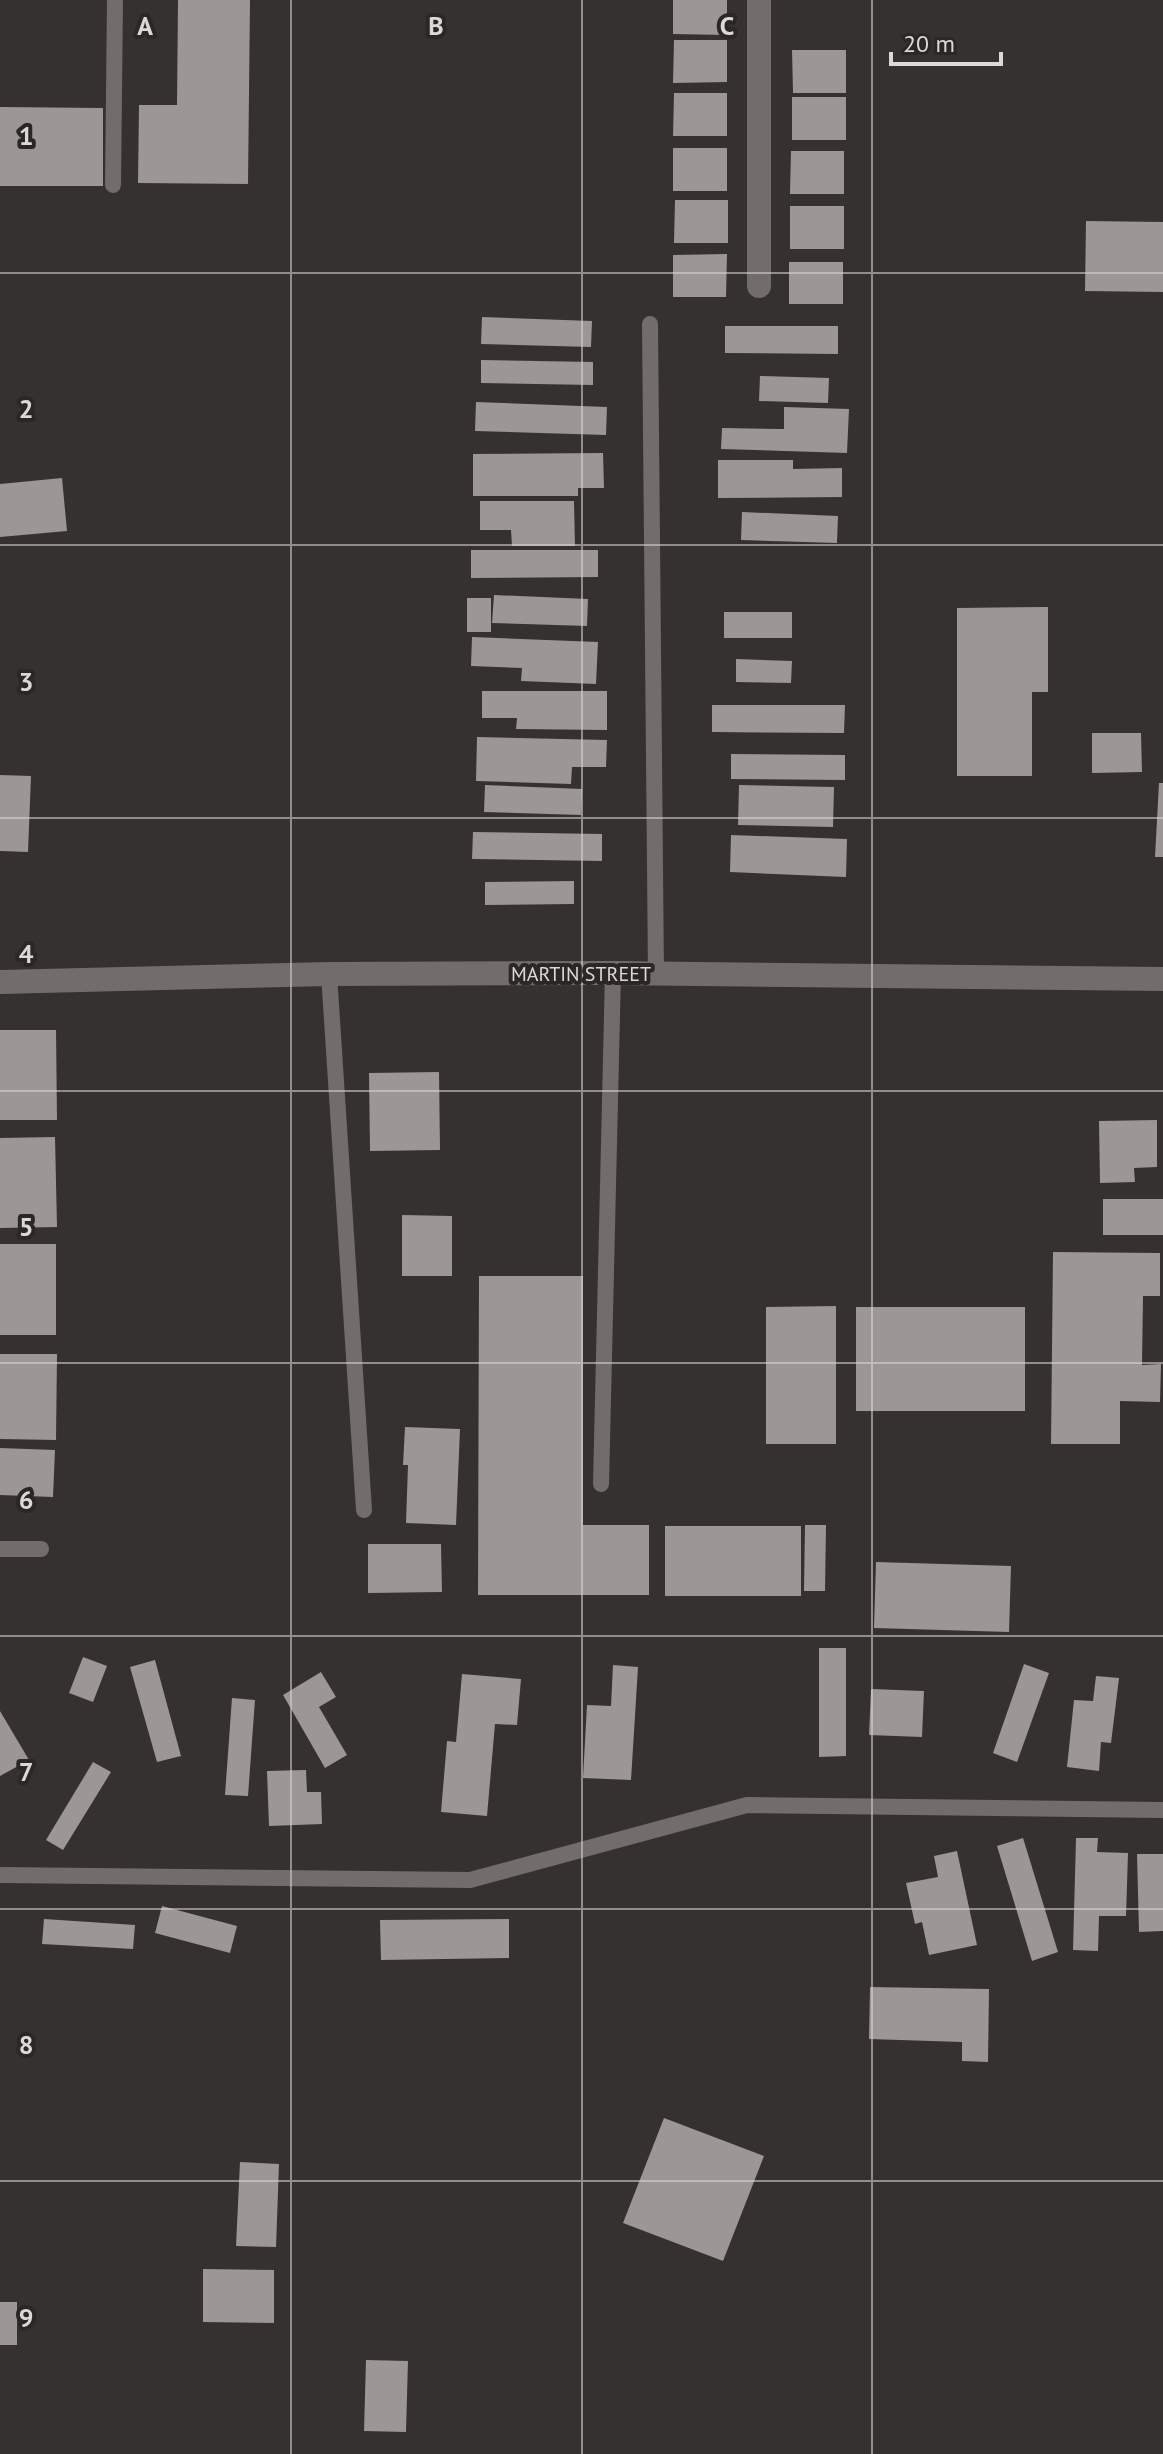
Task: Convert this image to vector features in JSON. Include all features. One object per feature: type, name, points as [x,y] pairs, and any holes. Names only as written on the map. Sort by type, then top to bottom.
[{"type":"street","points":[[759,0],[759,286]]},
{"type":"street","name":"MARTIN STREET","points":[[0,982],[329,974],[613,973],[1163,979]]},
{"type":"lane","points":[[113,185],[115,0]]},
{"type":"lane","points":[[650,324],[656,975]]},
{"type":"lane","points":[[601,1484],[613,973]]},
{"type":"lane","points":[[329,974],[364,1510]]},
{"type":"lane","points":[[0,1549],[41,1549]]},
{"type":"lane","points":[[0,1875],[470,1880],[747,1805],[1163,1810]]},
{"type":"building","points":[[178,0],[250,0],[248,184],[138,183],[139,105],[177,105]]},
{"type":"building","points":[[673,0],[727,0],[727,35],[673,34]]},
{"type":"building","points":[[674,40],[727,40],[727,82],[673,83]]},
{"type":"building","points":[[792,50],[846,50],[846,93],[793,93]]},
{"type":"building","points":[[674,93],[727,93],[727,136],[673,136]]},
{"type":"building","points":[[792,97],[846,97],[846,140],[792,140]]},
{"type":"building","points":[[0,107],[103,108],[103,186],[0,186]]},
{"type":"building","points":[[673,148],[727,148],[727,191],[673,191]]},
{"type":"building","points":[[791,151],[844,151],[844,194],[790,194]]},
{"type":"building","points":[[675,200],[728,200],[728,243],[674,243]]},
{"type":"building","points":[[790,206],[844,206],[844,249],[790,249]]},
{"type":"building","points":[[1086,221],[1163,222],[1163,292],[1085,291]]},
{"type":"building","points":[[727,254],[726,297],[673,297],[673,255]]},
{"type":"building","points":[[789,262],[843,262],[843,304],[789,304]]},
{"type":"building","points":[[482,317],[592,321],[591,347],[481,344]]},
{"type":"building","points":[[725,326],[838,326],[838,354],[725,353]]},
{"type":"building","points":[[481,360],[593,362],[593,385],[481,383]]},
{"type":"building","points":[[760,376],[829,378],[828,403],[759,401]]},
{"type":"building","points":[[476,402],[607,407],[606,435],[475,431]]},
{"type":"building","points":[[784,407],[849,409],[847,453],[721,449],[722,428],[784,429]]},
{"type":"building","points":[[603,453],[604,488],[578,488],[578,496],[473,496],[473,454]]},
{"type":"building","points":[[718,460],[793,460],[793,469],[842,468],[842,497],[718,498]]},
{"type":"building","points":[[62,478],[67,531],[0,537],[0,484]]},
{"type":"building","points":[[480,501],[574,501],[575,546],[512,546],[511,530],[480,530]]},
{"type":"building","points":[[742,512],[838,516],[837,543],[741,540]]},
{"type":"building","points":[[471,550],[598,550],[598,577],[471,578]]},
{"type":"building","points":[[494,595],[588,599],[587,626],[492,623]]},
{"type":"building","points":[[467,598],[491,598],[491,632],[467,632]]},
{"type":"building","points":[[1048,607],[1048,692],[1032,692],[1032,776],[957,776],[957,608]]},
{"type":"building","points":[[724,612],[792,612],[792,638],[724,638]]},
{"type":"building","points":[[472,637],[598,642],[596,684],[521,681],[522,668],[471,666]]},
{"type":"building","points":[[736,659],[792,661],[791,683],[736,682]]},
{"type":"building","points":[[482,691],[607,691],[607,730],[516,729],[517,718],[482,718]]},
{"type":"building","points":[[712,705],[845,705],[844,733],[712,732]]},
{"type":"building","points":[[1092,733],[1141,733],[1142,772],[1092,773]]},
{"type":"building","points":[[477,737],[607,740],[606,767],[572,767],[571,784],[476,781]]},
{"type":"building","points":[[731,754],[845,755],[845,780],[731,779]]},
{"type":"building","points":[[0,775],[31,776],[28,852],[0,851]]},
{"type":"building","points":[[1159,783],[1163,783],[1163,857],[1155,857]]},
{"type":"building","points":[[485,785],[582,789],[581,815],[484,812]]},
{"type":"building","points":[[739,785],[834,787],[833,827],[738,825]]},
{"type":"building","points":[[473,832],[602,834],[602,861],[472,859]]},
{"type":"building","points":[[731,835],[847,839],[846,877],[730,872]]},
{"type":"building","points":[[574,881],[574,904],[485,905],[485,882]]},
{"type":"building","points":[[0,1030],[56,1030],[57,1120],[0,1120]]},
{"type":"building","points":[[439,1072],[440,1150],[370,1151],[369,1073]]},
{"type":"building","points":[[1157,1120],[1157,1167],[1134,1168],[1135,1182],[1100,1183],[1099,1121]]},
{"type":"building","points":[[55,1137],[57,1227],[0,1228],[0,1138]]},
{"type":"building","points":[[1103,1199],[1163,1199],[1163,1235],[1103,1235]]},
{"type":"building","points":[[402,1215],[452,1216],[452,1276],[402,1276]]},
{"type":"building","points":[[0,1244],[56,1244],[56,1335],[0,1335]]},
{"type":"building","points":[[1053,1252],[1160,1253],[1160,1296],[1143,1296],[1142,1365],[1161,1364],[1160,1402],[1120,1401],[1120,1444],[1051,1444]]},
{"type":"building","points":[[479,1276],[583,1276],[583,1525],[649,1525],[649,1595],[478,1595]]},
{"type":"building","points":[[836,1306],[836,1444],[766,1444],[766,1307]]},
{"type":"building","points":[[856,1307],[1025,1307],[1025,1411],[856,1411]]},
{"type":"building","points":[[0,1354],[57,1354],[56,1440],[0,1439]]},
{"type":"building","points":[[405,1427],[460,1429],[456,1525],[406,1523],[408,1465],[403,1465]]},
{"type":"building","points":[[0,1448],[55,1450],[53,1497],[0,1495]]},
{"type":"building","points":[[805,1525],[826,1525],[825,1591],[804,1591]]},
{"type":"building","points":[[665,1526],[801,1526],[801,1596],[665,1596]]},
{"type":"building","points":[[368,1544],[441,1544],[442,1592],[368,1593]]},
{"type":"building","points":[[876,1562],[1011,1566],[1009,1632],[874,1628]]},
{"type":"building","points":[[819,1648],[846,1648],[846,1756],[819,1757]]},
{"type":"building","points":[[83,1657],[107,1666],[93,1702],[69,1693]]},
{"type":"building","points":[[155,1660],[181,1756],[157,1762],[130,1667]]},
{"type":"building","points":[[1024,1664],[1049,1673],[1017,1762],[993,1753]]},
{"type":"building","points":[[613,1665],[638,1667],[631,1780],[583,1778],[587,1705],[611,1706]]},
{"type":"building","points":[[321,1672],[336,1697],[319,1707],[347,1755],[325,1768],[283,1695]]},
{"type":"building","points":[[462,1674],[521,1679],[517,1725],[495,1724],[487,1816],[441,1812],[447,1741],[456,1742]]},
{"type":"building","points":[[1096,1676],[1119,1678],[1111,1743],[1101,1742],[1099,1771],[1067,1767],[1074,1700],[1093,1701]]},
{"type":"building","points":[[871,1689],[924,1691],[922,1737],[869,1735]]},
{"type":"building","points":[[232,1698],[255,1700],[248,1796],[225,1795]]},
{"type":"building","points":[[0,1711],[29,1760],[0,1776]]},
{"type":"building","points":[[93,1762],[111,1772],[63,1850],[46,1840]]},
{"type":"building","points":[[306,1770],[307,1792],[321,1792],[322,1824],[269,1826],[267,1771]]},
{"type":"building","points":[[1023,1838],[1058,1952],[1032,1961],[997,1846]]},
{"type":"building","points":[[1076,1838],[1098,1838],[1097,1852],[1128,1853],[1126,1916],[1099,1916],[1098,1951],[1073,1950]]},
{"type":"building","points":[[957,1851],[977,1945],[929,1955],[922,1922],[915,1924],[906,1883],[938,1877],[934,1856]]},
{"type":"building","points":[[1137,1854],[1163,1854],[1163,1931],[1139,1932]]},
{"type":"building","points":[[162,1906],[237,1926],[230,1953],[155,1933]]},
{"type":"building","points":[[44,1919],[135,1925],[133,1949],[42,1944]]},
{"type":"building","points":[[509,1919],[509,1958],[381,1960],[380,1920]]},
{"type":"building","points":[[870,1987],[989,1989],[988,2062],[962,2061],[962,2042],[869,2039]]},
{"type":"building","points":[[664,2118],[764,2156],[723,2261],[623,2223]]},
{"type":"building","points":[[240,2162],[279,2164],[276,2247],[236,2246]]},
{"type":"building","points":[[203,2269],[274,2270],[274,2323],[203,2322]]},
{"type":"building","points":[[0,2302],[17,2302],[17,2345],[0,2345]]},
{"type":"building","points":[[366,2360],[408,2361],[406,2432],[364,2431]]}]
